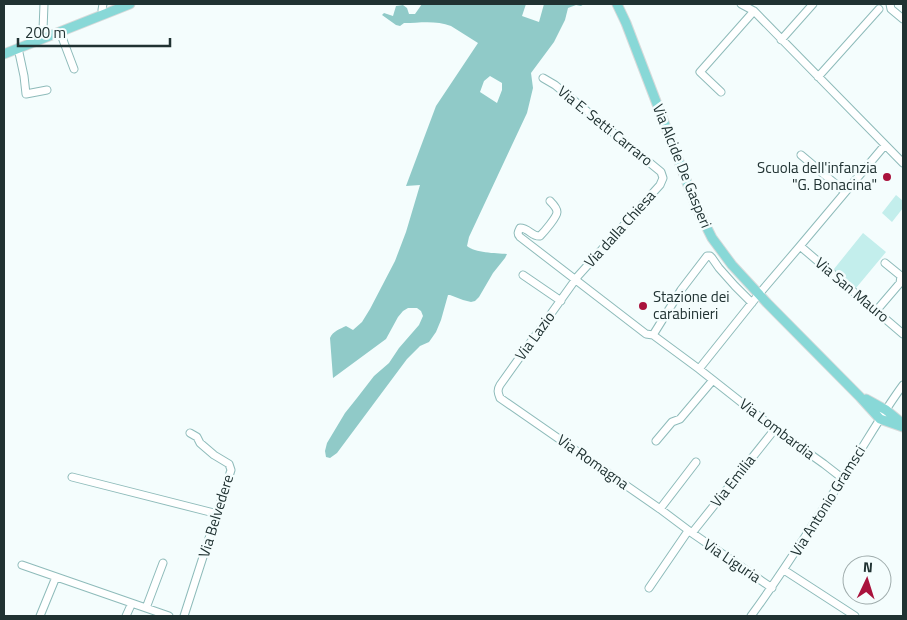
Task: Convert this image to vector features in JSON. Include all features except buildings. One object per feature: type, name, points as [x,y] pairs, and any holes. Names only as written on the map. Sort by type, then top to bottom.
[{"type":"main road","points":[[4,54],[130,4]]},
{"type":"main road","name":"Via Alcide De Gasperi","points":[[616,4],[626,23],[696,206],[712,238],[732,265],[880,419]]},
{"type":"main road","name":"Via Alcide De Gasperi","points":[[860,397],[886,410],[903,425]]},
{"type":"main road","points":[[880,419],[903,425]]},
{"type":"street","points":[[44,4],[43,30],[45,38]]},
{"type":"street","points":[[102,4],[104,14]]},
{"type":"street","points":[[741,4],[752,8],[781,40],[903,163]]},
{"type":"street","points":[[781,40],[813,4]]},
{"type":"street","points":[[890,6],[903,19]]},
{"type":"street","points":[[721,92],[700,72],[752,8]]},
{"type":"street","points":[[818,77],[880,9]]},
{"type":"street","points":[[60,32],[74,69]]},
{"type":"street","points":[[18,48],[26,94],[47,90]]},
{"type":"street","name":"Via E. Setti Carraro","points":[[543,78],[662,172],[663,178]]},
{"type":"street","points":[[700,369],[752,302],[885,145]]},
{"type":"street","points":[[801,155],[845,192]]},
{"type":"street","name":"Via dalla Chiesa","points":[[576,280],[660,185],[663,178]]},
{"type":"street","name":"Via Lombardia","points":[[550,201],[556,207],[557,215],[540,236],[534,236],[524,228],[520,228],[518,231],[520,237],[646,334],[653,335],[700,369],[842,478]]},
{"type":"street","name":"Via San Mauro","points":[[800,246],[903,334]]},
{"type":"street","points":[[653,335],[681,290],[707,256],[712,258],[735,286],[752,302]]},
{"type":"street","points":[[876,311],[901,280],[901,276],[885,263]]},
{"type":"street","points":[[523,274],[561,301]]},
{"type":"street","name":"Via Lazio","points":[[498,393],[500,385],[576,280]]},
{"type":"street","points":[[656,441],[672,422],[680,420],[713,380]]},
{"type":"street","name":"Via Antonio Gramsci","points":[[751,616],[784,570],[903,385]]},
{"type":"street","name":"Via Romagna","points":[[498,393],[500,398],[660,509],[690,532]]},
{"type":"street","name":"Via Emilia","points":[[690,532],[775,428]]},
{"type":"street","name":"Via Belvedere","points":[[184,616],[231,470],[229,464],[214,455],[190,433]]},
{"type":"street","points":[[660,509],[696,462]]},
{"type":"street","points":[[72,477],[218,514]]},
{"type":"street","points":[[649,588],[690,532]]},
{"type":"street","name":"Via Liguria","points":[[690,532],[772,588]]},
{"type":"street","points":[[22,564],[169,616]]},
{"type":"street","points":[[146,608],[163,564]]},
{"type":"street","points":[[784,570],[855,616]]},
{"type":"street","points":[[40,616],[56,576]]},
{"type":"street","points":[[126,616],[131,605]]},
{"type":"shaded area","points":[[422,4],[526,4],[522,16],[539,22],[544,4],[584,4],[568,8],[565,20],[554,42],[531,73],[533,88],[527,113],[469,237],[467,246],[475,250],[507,254],[505,258],[475,301],[471,302],[448,295],[441,320],[429,342],[420,346],[407,359],[337,453],[330,458],[326,457],[327,443],[345,413],[374,376],[389,363],[419,325],[423,316],[417,308],[408,308],[403,311],[386,339],[333,378],[330,338],[339,329],[346,326],[353,330],[362,322],[395,261],[420,185],[406,186],[436,106],[478,43],[445,24],[433,22],[404,23],[400,26],[382,15],[384,13],[393,16],[396,6],[403,5],[407,8],[409,14],[415,14]],"holes":[[[490,76],[502,83],[502,90],[497,103],[480,92],[484,81]]]},
{"type":"shaded area","points":[[896,195],[903,201],[903,208],[892,222],[882,213]]},
{"type":"shaded area","points":[[863,233],[886,252],[856,288],[834,269]]},
{"type":"place","name":"Scuola dell'infanzia \"G. Bonacina\"","points":[[887,177]]},
{"type":"place","name":"Stazione dei carabinieri","points":[[643,306]]}]
